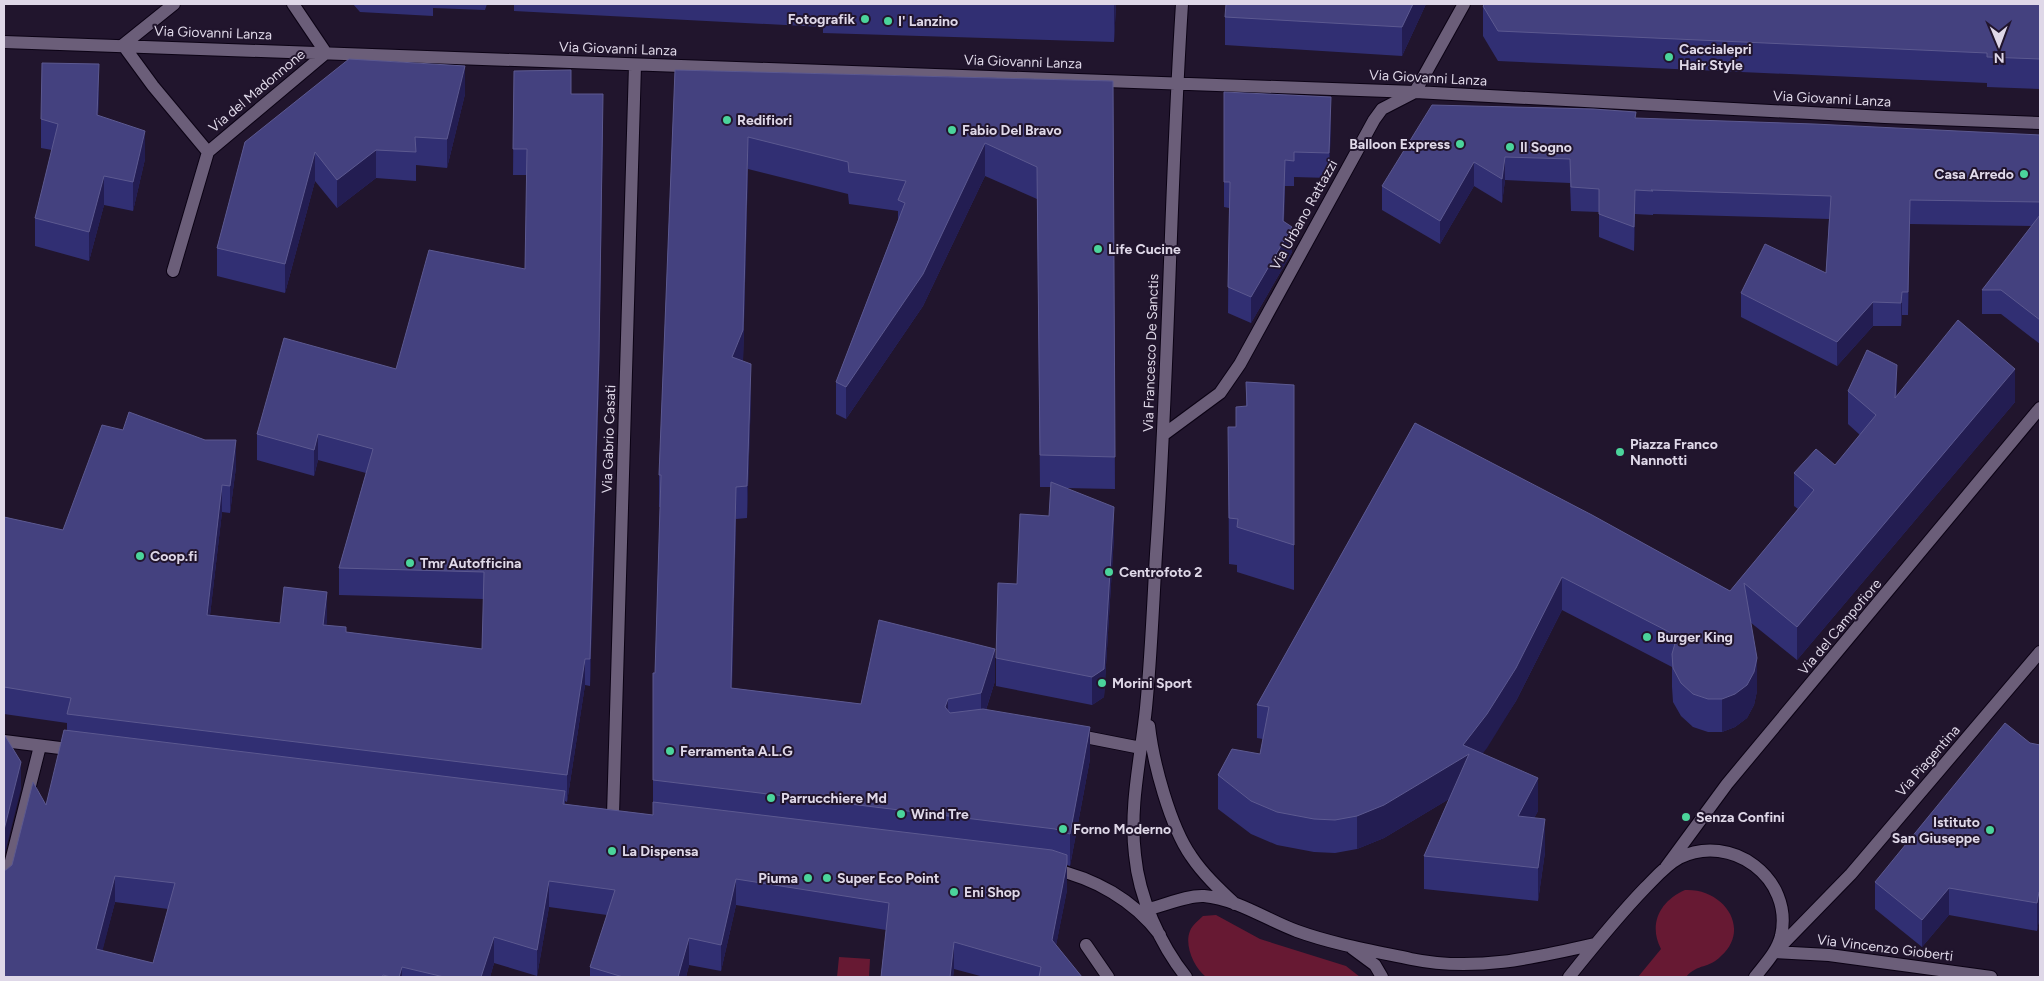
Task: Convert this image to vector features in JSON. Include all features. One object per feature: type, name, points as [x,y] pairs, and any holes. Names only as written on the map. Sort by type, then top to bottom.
[{"type":"street","points":[[123,45],[174,4]]},
{"type":"street","name":"Via del Madonnone","points":[[173,271],[208,152],[326,53],[293,4]]},
{"type":"street","name":"Via Francesco De Sanctis","points":[[1146,704],[1162,435],[1182,4]]},
{"type":"street","points":[[1415,92],[1464,4]]},
{"type":"street","name":"Via Giovanni Lanza","points":[[4,42],[635,65],[1100,79],[1178,84],[1415,92],[1885,117],[2040,123]]},
{"type":"street","name":"Via del Madonnone","points":[[123,45],[152,86],[208,152]]},
{"type":"street","name":"Via Gabrio Casati","points":[[613,815],[635,65]]},
{"type":"street","name":"Via Urbano Rattazzi","points":[[1162,435],[1220,393],[1240,364],[1374,120],[1382,109],[1415,92]]},
{"type":"street","name":"Via del Campofiore","points":[[1666,867],[1727,784],[2040,408]]},
{"type":"street","name":"Via Piagentina","points":[[1774,952],[1851,874],[2040,652]]},
{"type":"street","points":[[1146,704],[1132,808],[1132,828],[1138,874],[1149,909],[1160,935],[1174,962],[1186,977]]},
{"type":"street","points":[[1146,704],[1152,757],[1181,838],[1199,867],[1235,904]]},
{"type":"street","points":[[1063,732],[1141,748]]},
{"type":"street","points":[[4,741],[88,752]]},
{"type":"street","points":[[4,889],[40,746]]},
{"type":"street","points":[[1569,977],[1616,919],[1666,867],[1688,854],[1708,850],[1732,853],[1752,863],[1772,883],[1781,904],[1782,926],[1774,952],[1755,977]]},
{"type":"street","points":[[1040,868],[1074,875],[1111,891],[1137,908],[1160,935]]},
{"type":"street","points":[[1149,909],[1192,897],[1205,896],[1235,904],[1298,931],[1344,944],[1412,959],[1455,965],[1505,962],[1595,944]]},
{"type":"street","points":[[1344,944],[1375,965],[1382,977]]},
{"type":"street","points":[[1086,945],[1108,977]]},
{"type":"street","name":"Via Vincenzo Gioberti","points":[[1774,952],[1829,955],[1991,977]]},
{"type":"shaded area","points":[[1685,890],[1699,891],[1711,896],[1729,912],[1733,922],[1734,934],[1730,945],[1717,960],[1695,970],[1686,977],[1638,977],[1661,949],[1656,931],[1656,922],[1659,914],[1669,900]]},
{"type":"shaded area","points":[[1216,915],[1260,939],[1346,966],[1360,977],[1206,977],[1191,956],[1188,937],[1192,927],[1203,916]]},
{"type":"shaded area","points":[[839,957],[870,959],[869,977],[837,977]]},
{"type":"building","points":[[1226,4],[1413,4],[1402,27],[1225,17]]},
{"type":"building","points":[[1485,4],[2040,4],[2040,59],[1987,57],[1987,53],[1498,31],[1483,6]]},
{"type":"building","points":[[349,59],[465,66],[447,139],[415,137],[416,152],[376,150],[337,180],[315,152],[285,264],[217,248],[245,142]]},
{"type":"building","points":[[42,63],[99,64],[97,115],[145,131],[133,182],[104,176],[89,232],[35,218],[58,124],[41,119]]},
{"type":"building","points":[[571,70],[571,94],[603,94],[599,352],[590,659],[585,659],[567,775],[67,714],[71,698],[4,687],[4,517],[63,530],[102,425],[123,430],[129,412],[205,440],[236,440],[230,486],[222,485],[207,615],[280,623],[284,587],[327,592],[323,625],[346,627],[346,632],[482,649],[484,572],[339,568],[373,449],[318,434],[314,450],[257,434],[284,338],[396,369],[429,250],[525,269],[527,149],[513,149],[514,71]]},
{"type":"building","points":[[675,70],[1113,81],[1115,457],[1040,455],[1037,167],[985,143],[923,274],[846,387],[836,382],[905,203],[898,200],[906,181],[849,172],[848,162],[748,137],[743,330],[732,357],[751,364],[747,486],[736,487],[731,688],[861,704],[879,620],[995,649],[981,693],[948,699],[945,707],[950,713],[983,709],[1090,727],[1070,834],[1055,829],[653,780],[653,673],[655,673],[661,475],[659,475]]},
{"type":"building","points":[[1224,92],[1331,97],[1329,153],[1294,152],[1294,161],[1285,160],[1283,221],[1292,227],[1251,297],[1228,287],[1230,182],[1224,182]]},
{"type":"building","points":[[1432,105],[1593,109],[1636,112],[1635,118],[1814,124],[2040,135],[2040,202],[1910,200],[1908,292],[1902,292],[1901,303],[1873,302],[1837,342],[1741,293],[1765,244],[1826,273],[1831,196],[1635,190],[1634,227],[1599,214],[1599,189],[1571,187],[1570,159],[1505,157],[1502,179],[1474,162],[1440,221],[1382,186]]},
{"type":"building","points":[[2040,215],[2040,320],[2001,290],[1982,290]]},
{"type":"building","points":[[1958,320],[2015,369],[1797,627],[1744,583],[1757,658],[1754,672],[1747,685],[1735,694],[1722,699],[1708,699],[1693,694],[1681,683],[1673,668],[1672,654],[1677,636],[1562,577],[1516,668],[1487,714],[1463,745],[1538,778],[1518,816],[1545,819],[1538,868],[1424,856],[1469,754],[1384,805],[1357,816],[1335,820],[1314,819],[1277,812],[1251,801],[1218,775],[1232,749],[1260,754],[1269,707],[1257,705],[1415,423],[1592,515],[1730,591],[1814,490],[1794,473],[1816,449],[1835,465],[1876,415],[1848,391],[1867,350],[1897,365],[1895,398]]},
{"type":"building","points":[[1246,382],[1294,385],[1294,545],[1237,527],[1238,519],[1229,518],[1228,427],[1236,427],[1236,407],[1247,406]]},
{"type":"building","points":[[1051,482],[1114,507],[1104,669],[1092,677],[996,658],[998,583],[1017,584],[1020,514],[1049,516]]},
{"type":"building","name":"Istituto San Giuseppe","points":[[2005,723],[2030,743],[2040,745],[2040,893],[2037,903],[1949,888],[1922,920],[1875,882]]},
{"type":"building","points":[[64,730],[565,791],[563,804],[653,815],[653,802],[1052,850],[1067,855],[1067,863],[1052,940],[1082,977],[1039,977],[1041,967],[954,942],[950,977],[881,977],[889,903],[736,879],[721,945],[689,938],[678,977],[623,977],[590,967],[615,890],[549,881],[537,950],[494,937],[481,977],[444,977],[402,967],[399,977],[383,975],[382,977],[4,977],[4,870],[12,865],[33,782],[46,805]],"holes":[[[115,876],[175,883],[153,963],[96,949]]]},
{"type":"building","points":[[4,734],[21,762],[4,830]]},
{"type":"place","name":"Fotografik","points":[[865,19]]},
{"type":"place","name":"I' Lanzino","points":[[888,21]]},
{"type":"place","name":"Caccialepri Hair Style","points":[[1669,57]]},
{"type":"place","name":"Redifiori","points":[[727,120]]},
{"type":"place","name":"Fabio Del Bravo","points":[[952,130]]},
{"type":"place","name":"Balloon Express","points":[[1460,144]]},
{"type":"place","name":"Il Sogno","points":[[1510,147]]},
{"type":"place","name":"Casa Arredo","points":[[2024,174]]},
{"type":"place","name":"Life Cucine","points":[[1098,249]]},
{"type":"place","name":"Piazza Franco Nannotti","points":[[1620,452]]},
{"type":"place","name":"Coop.fi","points":[[140,556]]},
{"type":"place","name":"Tmr Autofficina","points":[[410,563]]},
{"type":"place","name":"Centrofoto 2","points":[[1109,572]]},
{"type":"place","name":"Burger King","points":[[1647,637]]},
{"type":"place","name":"Morini Sport","points":[[1102,683]]},
{"type":"place","name":"Ferramenta A.L.G","points":[[670,751]]},
{"type":"place","name":"Parrucchiere Md","points":[[771,798]]},
{"type":"place","name":"Wind Tre","points":[[901,814]]},
{"type":"place","name":"Senza Confini","points":[[1686,817]]},
{"type":"place","name":"Forno Moderno","points":[[1063,829]]},
{"type":"place","name":"Istituto San Giuseppe","points":[[1990,830]]},
{"type":"place","name":"La Dispensa","points":[[612,851]]},
{"type":"place","name":"Piuma","points":[[808,878]]},
{"type":"place","name":"Super Eco Point","points":[[827,878]]},
{"type":"place","name":"Eni Shop","points":[[954,892]]}]
